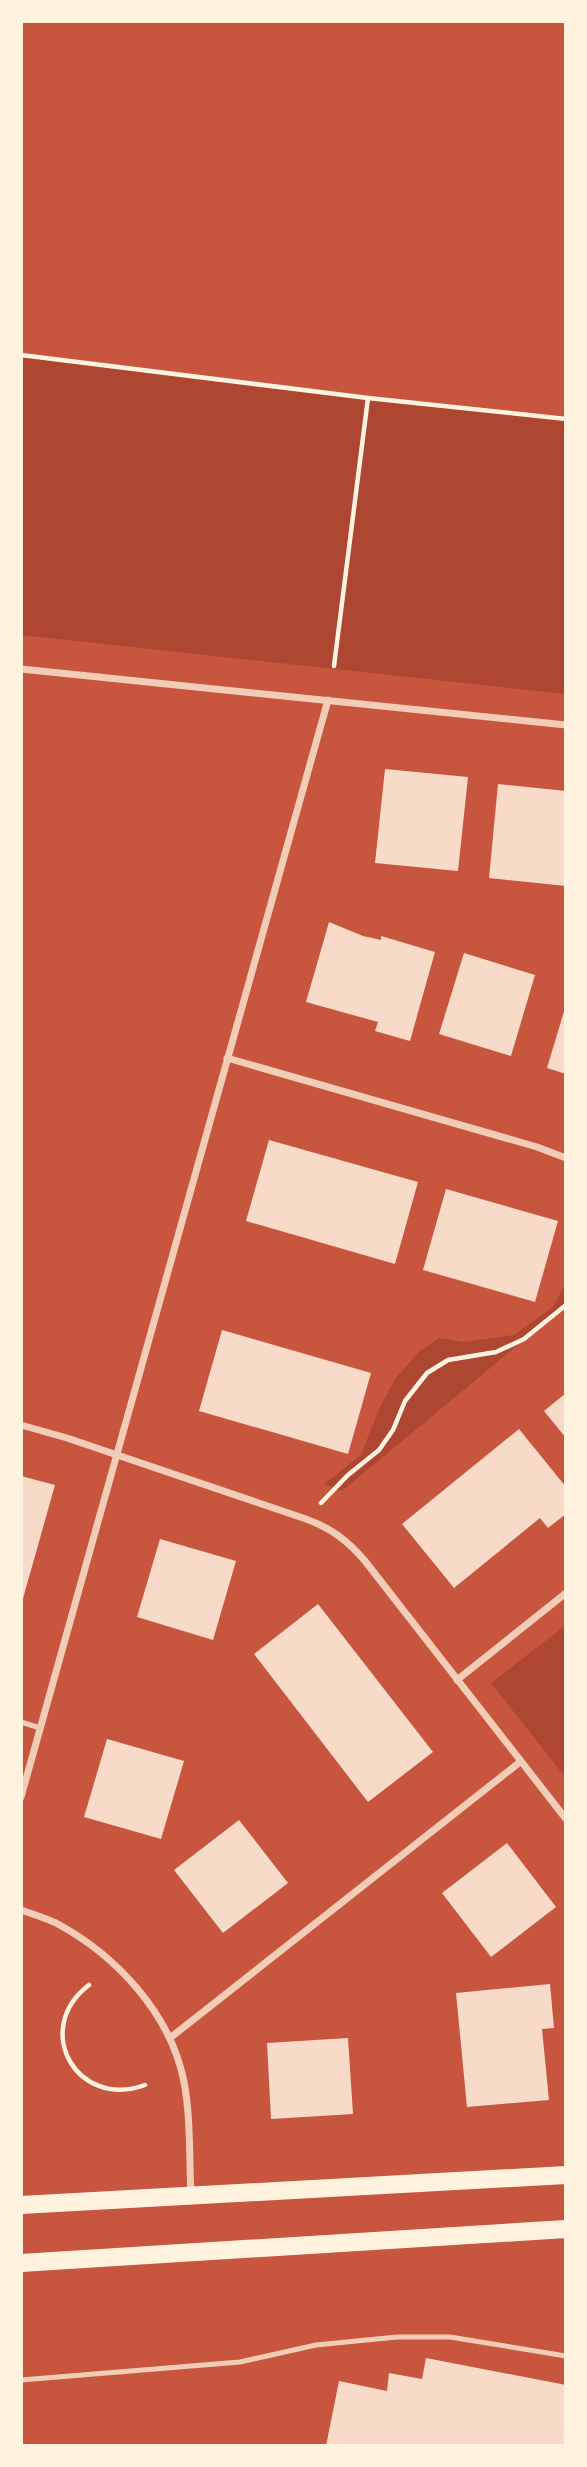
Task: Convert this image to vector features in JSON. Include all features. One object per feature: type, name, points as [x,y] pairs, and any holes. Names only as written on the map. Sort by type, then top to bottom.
[{"type":"main road","points":[[21,2205],[566,2175]]},
{"type":"main road","points":[[21,2263],[566,2229]]},
{"type":"street","points":[[21,670],[566,726]]},
{"type":"street","points":[[21,1797],[328,700]]},
{"type":"street","points":[[227,1058],[537,1147],[566,1158]]},
{"type":"street","points":[[21,1425],[306,1519],[333,1531],[356,1551],[566,1819]]},
{"type":"street","points":[[457,1679],[566,1593]]},
{"type":"street","points":[[170,2038],[520,1762]]},
{"type":"street","points":[[21,1910],[55,1923],[103,1955],[144,1997],[170,2038],[184,2085],[191,2196]]},
{"type":"lane","points":[[21,1722],[40,1728]]},
{"type":"lane","points":[[21,2380],[240,2362],[316,2345],[423,2336],[475,2339],[566,2356]]},
{"type":"path","points":[[21,355],[368,398],[566,419]]},
{"type":"path","points":[[334,666],[368,398]]},
{"type":"path","points":[[306,1519],[348,1475],[379,1450],[393,1430],[405,1401],[428,1373],[448,1360],[496,1352],[524,1339],[566,1306]]},
{"type":"path","points":[[89,1985],[79,1993],[65,2017],[61,2031],[62,2045],[67,2057],[87,2081],[100,2087],[132,2090],[145,2085]]},
{"type":"shaded area","points":[[21,355],[566,420],[566,694],[21,635]]},
{"type":"shaded area","points":[[566,1282],[566,1305],[342,1491],[324,1484],[361,1455],[379,1409],[395,1379],[419,1352],[439,1338],[464,1342],[514,1335],[553,1307]]},
{"type":"shaded area","points":[[566,1625],[566,1778],[491,1683]]},
{"type":"building","points":[[385,769],[468,777],[458,871],[375,863]]},
{"type":"building","points":[[498,784],[566,791],[566,886],[489,878]]},
{"type":"building","points":[[329,922],[363,936],[381,940],[381,936],[435,952],[410,1041],[375,1031],[378,1022],[306,1002]]},
{"type":"building","points":[[464,953],[535,975],[511,1056],[439,1034]]},
{"type":"building","points":[[566,1009],[566,1074],[547,1068]]},
{"type":"building","points":[[269,1140],[418,1182],[395,1264],[246,1221]]},
{"type":"building","points":[[446,1189],[558,1221],[535,1302],[423,1270]]},
{"type":"building","points":[[222,1330],[371,1373],[348,1454],[199,1411]]},
{"type":"building","points":[[566,1393],[566,1438],[544,1411]]},
{"type":"building","points":[[519,1429],[566,1487],[566,1514],[548,1528],[540,1518],[454,1588],[402,1524]]},
{"type":"building","points":[[21,1476],[55,1485],[22,1602],[21,1602]]},
{"type":"building","points":[[160,1539],[236,1561],[213,1640],[137,1617]]},
{"type":"building","points":[[318,1604],[433,1752],[368,1802],[254,1654]]},
{"type":"building","points":[[107,1739],[184,1761],[161,1839],[84,1817]]},
{"type":"building","points":[[239,1820],[288,1883],[223,1933],[174,1870]]},
{"type":"building","points":[[507,1843],[556,1907],[491,1957],[442,1893]]},
{"type":"building","points":[[550,1984],[554,2028],[542,2029],[549,2100],[467,2107],[456,1993]]},
{"type":"building","points":[[348,2038],[353,2114],[271,2119],[267,2043]]},
{"type":"building","points":[[426,2358],[566,2385],[566,2446],[326,2446],[339,2381],[387,2391],[389,2373],[422,2379]]}]
